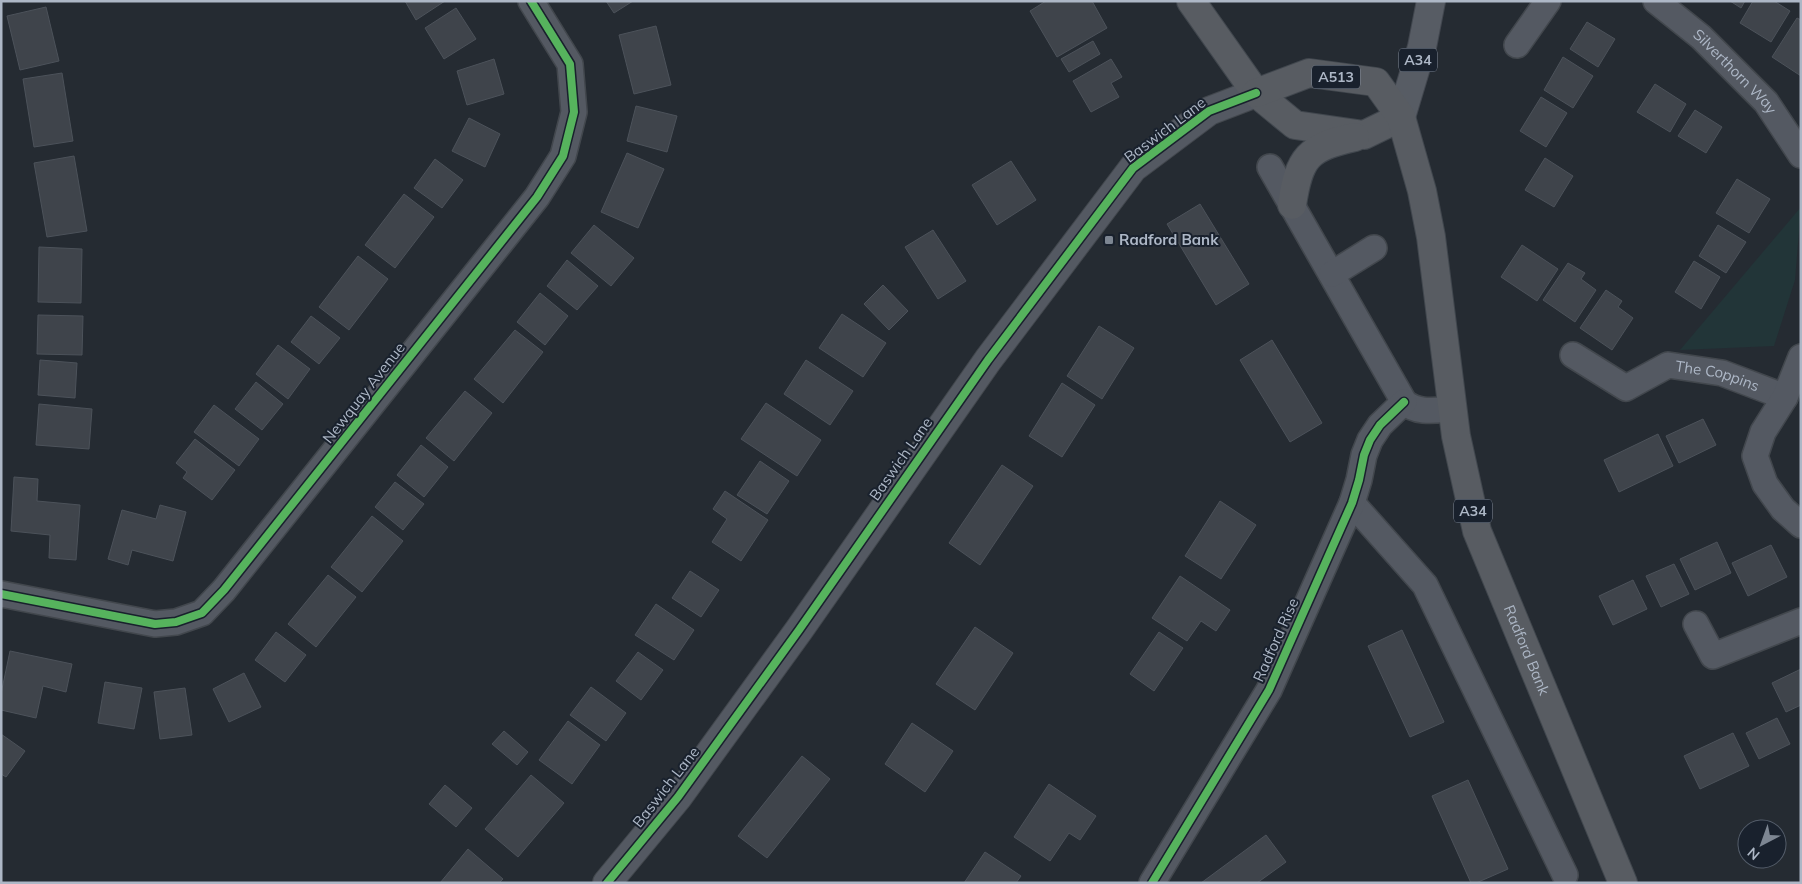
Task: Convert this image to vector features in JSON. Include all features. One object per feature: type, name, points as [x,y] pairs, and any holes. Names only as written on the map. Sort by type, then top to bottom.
[{"type":"highway","points":[[1191,1],[1256,93],[1295,125],[1364,135]]},
{"type":"highway","name":"A513","points":[[1256,93],[1310,73],[1376,82],[1401,117]]},
{"type":"highway","points":[[1292,205],[1296,181],[1302,165],[1313,152],[1330,142],[1364,135],[1401,117]]},
{"type":"highway","name":"Radford Bank","points":[[1401,117],[1422,190],[1432,237],[1456,436],[1477,531],[1624,883]]},
{"type":"main road","name":"A34","points":[[1401,117],[1422,47],[1431,1]]},
{"type":"street","name":"Newquay Avenue","points":[[1,594],[155,624],[176,622],[202,613],[224,590],[537,198],[563,156],[574,112],[570,64],[531,1]]},
{"type":"street","points":[[1516,45],[1548,1]]},
{"type":"street","name":"Silverthorn Way","points":[[1656,1],[1701,37],[1766,102],[1801,155]]},
{"type":"street","name":"Baswich Lane","points":[[607,883],[678,797],[804,622],[988,360],[1133,168],[1209,111],[1256,93]]},
{"type":"street","points":[[1270,167],[1404,402],[1410,407],[1419,410],[1454,409]]},
{"type":"street","points":[[1332,274],[1374,248]]},
{"type":"street","name":"The Coppins","points":[[1573,354],[1626,388],[1668,365],[1722,373],[1785,397]]},
{"type":"street","points":[[1801,357],[1785,397],[1762,432],[1755,456],[1765,484],[1783,509],[1801,525]]},
{"type":"street","name":"Radford Rise","points":[[1152,883],[1269,690],[1352,503],[1360,480],[1364,455],[1370,440],[1380,425],[1404,402]]},
{"type":"street","points":[[1352,503],[1425,585],[1565,875]]},
{"type":"street","points":[[1696,624],[1713,656],[1801,621]]},
{"type":"green space","points":[[1801,207],[1795,280],[1774,346],[1680,350]]},
{"type":"building","points":[[405,1],[445,1],[416,20]]},
{"type":"building","points":[[606,1],[633,1],[614,13]]},
{"type":"building","points":[[1046,1],[1092,1],[1107,28],[1057,57],[1030,11]]},
{"type":"building","points":[[1730,1],[1745,1],[1741,8]]},
{"type":"building","points":[[1753,1],[1774,1],[1790,11],[1771,42],[1740,23]]},
{"type":"building","points":[[46,7],[59,61],[20,70],[7,16]]},
{"type":"building","points":[[456,8],[476,39],[444,59],[425,28]]},
{"type":"building","points":[[1797,18],[1801,20],[1801,76],[1772,57]]},
{"type":"building","points":[[1587,22],[1615,39],[1598,67],[1570,49]]},
{"type":"building","points":[[656,26],[671,85],[634,94],[619,35]]},
{"type":"building","points":[[1093,41],[1100,54],[1069,72],[1061,59]]},
{"type":"building","points":[[1563,57],[1593,76],[1573,108],[1544,90]]},
{"type":"building","points":[[494,59],[504,94],[467,105],[457,71]]},
{"type":"building","points":[[1111,59],[1122,77],[1111,83],[1119,97],[1091,112],[1073,81]]},
{"type":"building","points":[[62,73],[73,141],[34,147],[23,79]]},
{"type":"building","points":[[1655,84],[1686,104],[1670,132],[1637,112]]},
{"type":"building","points":[[1541,97],[1567,113],[1546,147],[1520,131]]},
{"type":"building","points":[[636,106],[677,116],[667,152],[627,141]]},
{"type":"building","points":[[1695,110],[1722,127],[1706,153],[1678,136]]},
{"type":"building","points":[[469,118],[500,134],[485,167],[452,151]]},
{"type":"building","points":[[627,153],[664,169],[638,228],[601,212]]},
{"type":"building","points":[[74,156],[87,231],[47,237],[34,163]]},
{"type":"building","points":[[1545,158],[1573,176],[1554,207],[1525,190]]},
{"type":"building","points":[[435,159],[463,180],[442,208],[414,188]]},
{"type":"building","points":[[1011,161],[1036,200],[997,225],[972,185]]},
{"type":"building","points":[[1737,179],[1770,199],[1749,233],[1716,213]]},
{"type":"building","points":[[404,194],[434,217],[395,268],[365,245]]},
{"type":"building","points":[[1200,204],[1249,284],[1216,305],[1167,224]]},
{"type":"building","points":[[594,225],[634,258],[611,286],[571,253]]},
{"type":"building","points":[[1718,225],[1746,242],[1726,273],[1699,256]]},
{"type":"building","points":[[933,230],[966,281],[938,299],[905,247]]},
{"type":"building","points":[[1522,245],[1558,269],[1537,301],[1501,277]]},
{"type":"building","points":[[39,247],[82,249],[81,303],[38,302]]},
{"type":"building","points":[[358,256],[388,279],[349,330],[319,307]]},
{"type":"building","points":[[567,260],[598,286],[577,310],[547,286]]},
{"type":"building","points":[[1694,261],[1720,277],[1701,309],[1675,292]]},
{"type":"building","points":[[1568,263],[1585,273],[1581,279],[1596,290],[1575,322],[1543,300]]},
{"type":"building","points":[[883,285],[908,311],[889,330],[864,304]]},
{"type":"building","points":[[1606,290],[1622,301],[1618,307],[1633,318],[1612,350],[1580,328]]},
{"type":"building","points":[[540,293],[568,316],[545,345],[517,322]]},
{"type":"building","points":[[842,314],[886,343],[863,377],[819,348]]},
{"type":"building","points":[[38,315],[83,316],[82,355],[37,354]]},
{"type":"building","points":[[311,316],[340,338],[319,364],[291,342]]},
{"type":"building","points":[[1099,326],[1134,348],[1102,399],[1067,376]]},
{"type":"building","points":[[515,330],[543,352],[503,403],[474,379]]},
{"type":"building","points":[[1272,340],[1322,423],[1290,442],[1240,360]]},
{"type":"building","points":[[278,345],[310,369],[288,399],[256,374]]},
{"type":"building","points":[[40,360],[77,363],[75,398],[38,395]]},
{"type":"building","points":[[806,360],[853,391],[830,425],[784,394]]},
{"type":"building","points":[[256,382],[283,404],[262,430],[235,409]]},
{"type":"building","points":[[1062,383],[1095,405],[1062,457],[1029,436]]},
{"type":"building","points":[[465,391],[492,413],[454,461],[426,438]]},
{"type":"building","points":[[766,403],[821,440],[797,476],[741,439]]},
{"type":"building","points":[[39,404],[92,409],[89,449],[36,445]]},
{"type":"building","points":[[214,405],[259,439],[239,466],[194,432]]},
{"type":"building","points":[[1703,419],[1716,445],[1679,463],[1666,436]]},
{"type":"building","points":[[1658,434],[1673,466],[1619,492],[1604,460]]},
{"type":"building","points":[[195,439],[235,470],[212,500],[183,478],[187,472],[176,463]]},
{"type":"building","points":[[421,445],[448,467],[424,497],[397,475]]},
{"type":"building","points":[[760,461],[789,481],[767,514],[737,495]]},
{"type":"building","points":[[1002,465],[1033,486],[980,565],[949,543]]},
{"type":"building","points":[[14,477],[38,479],[37,501],[80,505],[76,560],[49,558],[50,535],[11,531]]},
{"type":"building","points":[[395,482],[424,504],[403,530],[375,507]]},
{"type":"building","points":[[725,491],[768,520],[741,561],[712,542],[727,519],[713,509]]},
{"type":"building","points":[[1220,501],[1256,525],[1221,579],[1185,556]]},
{"type":"building","points":[[160,505],[186,512],[173,561],[132,550],[128,565],[108,559],[122,510],[156,519]]},
{"type":"building","points":[[372,516],[403,541],[362,592],[331,567]]},
{"type":"building","points":[[1717,542],[1731,573],[1695,590],[1680,559]]},
{"type":"building","points":[[1771,545],[1787,577],[1748,596],[1732,563]]},
{"type":"building","points":[[1674,564],[1689,594],[1661,607],[1646,576]]},
{"type":"building","points":[[690,571],[719,590],[701,617],[672,598]]},
{"type":"building","points":[[328,575],[356,597],[316,647],[288,624]]},
{"type":"building","points":[[1180,576],[1230,610],[1216,631],[1201,621],[1187,641],[1152,618]]},
{"type":"building","points":[[1633,580],[1647,609],[1613,625],[1599,596]]},
{"type":"building","points":[[656,604],[694,630],[674,660],[635,635]]},
{"type":"building","points":[[975,627],[1013,653],[975,710],[936,684]]},
{"type":"building","points":[[1402,630],[1444,722],[1410,737],[1368,646]]},
{"type":"building","points":[[276,632],[306,655],[285,682],[255,660]]},
{"type":"building","points":[[1159,632],[1183,648],[1154,691],[1130,674]]},
{"type":"building","points":[[10,651],[72,664],[66,692],[43,686],[36,718],[1,710],[1,694]]},
{"type":"building","points":[[638,652],[663,670],[641,700],[616,681]]},
{"type":"building","points":[[1801,669],[1801,705],[1786,712],[1772,683]]},
{"type":"building","points":[[244,673],[261,707],[229,722],[213,689]]},
{"type":"building","points":[[105,682],[142,688],[134,729],[98,723]]},
{"type":"building","points":[[591,687],[626,713],[606,741],[570,715]]},
{"type":"building","points":[[185,688],[192,735],[160,739],[154,692]]},
{"type":"building","points":[[1777,718],[1790,744],[1759,759],[1746,733]]},
{"type":"building","points":[[568,721],[600,745],[572,784],[539,760]]},
{"type":"building","points":[[912,723],[953,751],[925,792],[885,764]]},
{"type":"building","points":[[504,731],[528,752],[517,765],[492,744]]},
{"type":"building","points":[[1733,733],[1749,766],[1700,789],[1684,756]]},
{"type":"building","points":[[1,734],[25,751],[6,777],[1,774]]},
{"type":"building","points":[[802,756],[830,779],[767,858],[738,836]]},
{"type":"building","points":[[531,775],[564,803],[518,857],[485,829]]},
{"type":"building","points":[[1468,780],[1508,869],[1476,883],[1471,883],[1432,796]]},
{"type":"building","points":[[1049,784],[1096,816],[1080,840],[1069,833],[1050,861],[1014,837]]},
{"type":"building","points":[[445,785],[472,808],[456,827],[429,804]]},
{"type":"building","points":[[1266,835],[1286,862],[1257,883],[1201,883]]},
{"type":"building","points":[[468,849],[503,879],[499,883],[440,883]]},
{"type":"building","points":[[985,852],[1021,876],[1016,883],[964,883]]},
{"type":"cycle path","points":[[1,594],[155,624],[176,622],[202,613],[224,590],[537,197],[563,156],[574,112],[570,64],[531,1]]},
{"type":"cycle path","points":[[607,883],[678,797],[799,630],[988,360],[1133,168],[1209,111],[1256,93]]},
{"type":"cycle path","points":[[1152,883],[1269,690],[1352,503],[1364,455],[1370,440],[1380,425],[1404,402]]},
{"type":"place","name":"Radford Bank","points":[[1109,240]]}]
